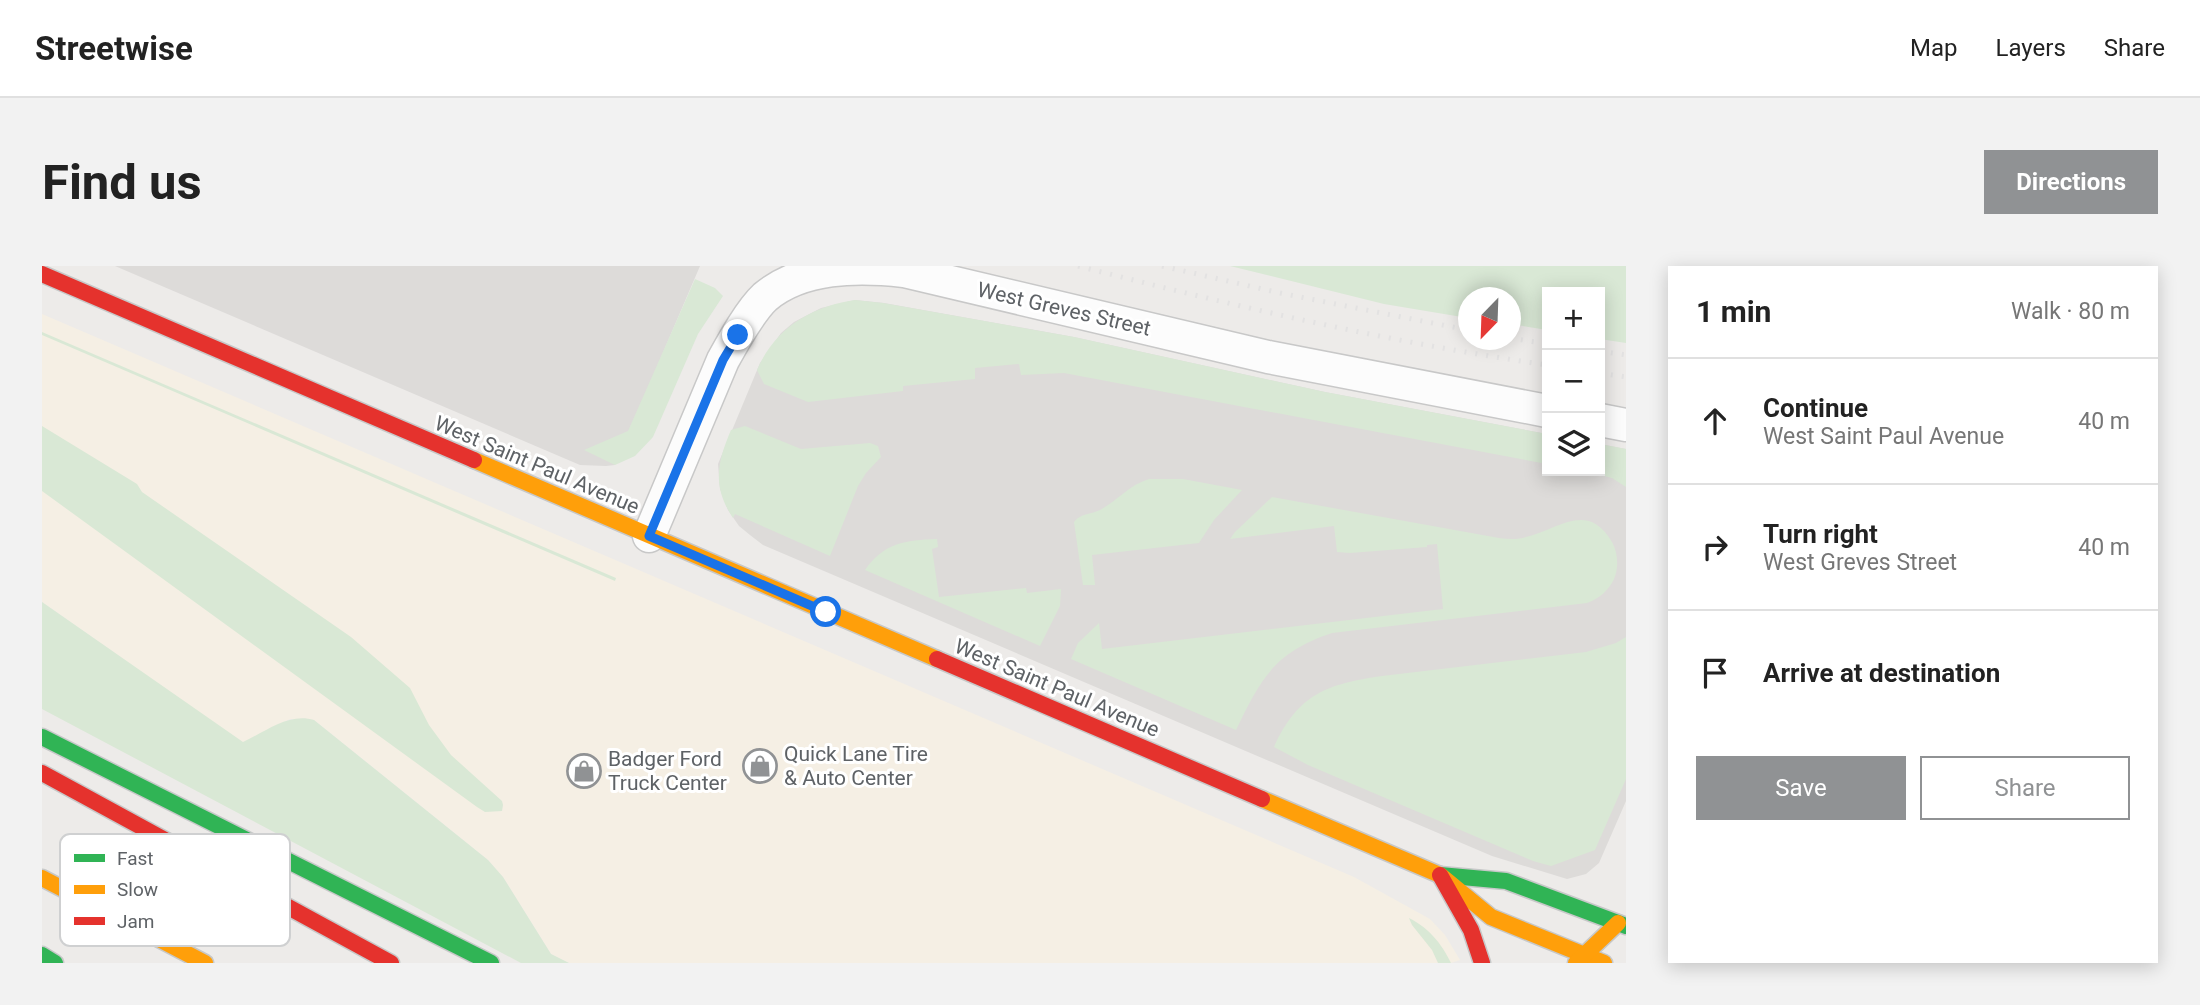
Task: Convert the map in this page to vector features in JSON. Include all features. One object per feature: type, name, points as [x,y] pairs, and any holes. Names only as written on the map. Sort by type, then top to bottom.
[{"type":"main road","name":"West Saint Paul Avenue","points":[[42,274],[1440,875],[1491,917],[1580,959],[1604,963]]},
{"type":"main road","points":[[42,737],[235,834]]},
{"type":"main road","points":[[42,773],[154,834]]},
{"type":"main road","points":[[290,862],[491,963]]},
{"type":"main road","name":"West Saint Paul Avenue","points":[[1440,875],[1506,881],[1621,924]]},
{"type":"main road","points":[[1440,875],[1480,951],[1482,963]]},
{"type":"main road","points":[[42,878],[60,887]]},
{"type":"main road","points":[[290,908],[391,963]]},
{"type":"main road","points":[[1580,959],[1621,924]]},
{"type":"main road","points":[[172,946],[205,963]]},
{"type":"main road","points":[[42,955],[55,963]]},
{"type":"street","name":"West Greves Street","points":[[649,536],[723,360],[738,335],[764,298],[790,279],[829,268],[875,266],[904,271],[1268,357],[1542,410]]},
{"type":"street","points":[[1605,421],[1626,425]]},
{"type":"shaded area","points":[[115,266],[700,266],[615,465],[606,466],[580,465]]},
{"type":"shaded area","points":[[855,300],[884,303],[1074,337],[1325,392],[1542,433],[1542,476],[1605,476],[1605,445],[1626,449],[1626,801],[1599,863],[1586,874],[1567,879],[1492,856],[763,545],[739,526],[728,510],[720,489],[718,464],[760,363],[781,333],[794,322],[821,308]]},
{"type":"shaded area","points":[[42,314],[1354,877],[1430,919],[1445,935],[1460,960],[1451,963],[569,963],[551,954],[503,877],[488,860],[314,720],[290,719],[243,743],[42,602]]},
{"type":"green space","points":[[1230,266],[1626,266],[1626,343],[1605,340],[1605,287],[1542,287],[1542,329],[1521,326],[1521,287],[1458,287],[1458,316],[1384,304]]},
{"type":"green space","points":[[695,279],[715,288],[723,296],[698,334],[653,437],[635,456],[615,465],[584,450],[628,431]]},
{"type":"green space","points":[[855,300],[883,303],[1074,337],[1325,392],[1542,433],[1542,463],[1064,373],[1021,375],[1019,364],[975,368],[975,379],[903,386],[903,391],[808,402],[764,384],[757,370],[774,342],[797,321],[839,303]]},
{"type":"green space","points":[[42,332],[616,578],[615,581],[42,335]]},
{"type":"green space","points":[[42,426],[137,484],[142,492],[351,637],[410,688],[429,725],[451,755],[502,801],[502,811],[485,812],[477,807],[42,491]]},
{"type":"green space","points":[[745,426],[801,449],[870,443],[878,446],[881,457],[858,486],[830,556],[735,514],[733,518],[719,485],[720,464],[731,430]]},
{"type":"green space","points":[[1605,445],[1626,449],[1626,487],[1604,476]]},
{"type":"green space","points":[[1149,479],[1183,479],[1242,490],[1214,520],[1199,543],[1092,555],[1095,585],[1083,585],[1074,522],[1100,510],[1135,485]]},
{"type":"green space","points":[[1272,497],[1506,539],[1523,538],[1561,524],[1582,520],[1602,529],[1612,542],[1617,555],[1617,570],[1606,590],[1587,603],[1332,633],[1313,640],[1283,658],[1272,669],[1262,681],[1236,730],[1071,659],[1078,643],[1099,623],[1102,649],[1443,609],[1437,544],[1427,547],[1337,552],[1334,526],[1230,539]]},
{"type":"green space","points":[[937,539],[938,547],[932,549],[939,597],[1026,588],[1027,593],[1061,589],[1060,606],[1040,646],[865,570],[880,554],[896,545],[915,540]]},
{"type":"green space","points":[[42,602],[243,742],[286,721],[305,718],[314,720],[488,860],[503,877],[551,954],[569,963],[521,963],[290,841],[290,834],[278,834],[42,709]]},
{"type":"green space","points":[[1626,637],[1626,779],[1595,850],[1551,866],[1533,861],[1308,765],[1274,747],[1283,729],[1304,703],[1345,683],[1382,676],[1586,652],[1616,643]]},
{"type":"green space","points":[[1409,918],[1434,937],[1451,963],[1438,963]]},
{"type":"railway","points":[[1078,266],[1311,322],[1542,364]]},
{"type":"railway","points":[[1162,266],[1280,293],[1458,328]]},
{"type":"railway","points":[[1521,340],[1542,343]]},
{"type":"railway","points":[[1605,352],[1626,355]]},
{"type":"railway","points":[[1605,374],[1626,377]]},
{"type":"traffic: fast","points":[[42,737],[235,834]]},
{"type":"traffic: fast","points":[[290,862],[491,963]]},
{"type":"traffic: fast","points":[[1440,875],[1506,881],[1626,926]]},
{"type":"traffic: fast","points":[[42,955],[55,963]]},
{"type":"traffic: slow","points":[[474,460],[937,659]]},
{"type":"traffic: slow","points":[[1262,799],[1440,875],[1491,917],[1604,963]]},
{"type":"traffic: slow","points":[[42,878],[60,887]]},
{"type":"traffic: slow","points":[[1576,963],[1618,923]]},
{"type":"traffic: slow","points":[[172,946],[205,963]]},
{"type":"traffic: jam","points":[[42,274],[474,460]]},
{"type":"traffic: jam","points":[[937,659],[1262,799]]},
{"type":"traffic: jam","points":[[42,773],[154,834]]},
{"type":"traffic: jam","points":[[1440,875],[1471,930],[1482,963]]},
{"type":"traffic: jam","points":[[290,908],[391,963]]},
{"type":"place","name":"Quick Lane Tire & Auto Center","points":[[760,766]]},
{"type":"place","name":"Badger Ford Truck Center","points":[[584,771]]},
{"type":"route","points":[[738,335],[723,360],[649,536],[826,612]]}]
